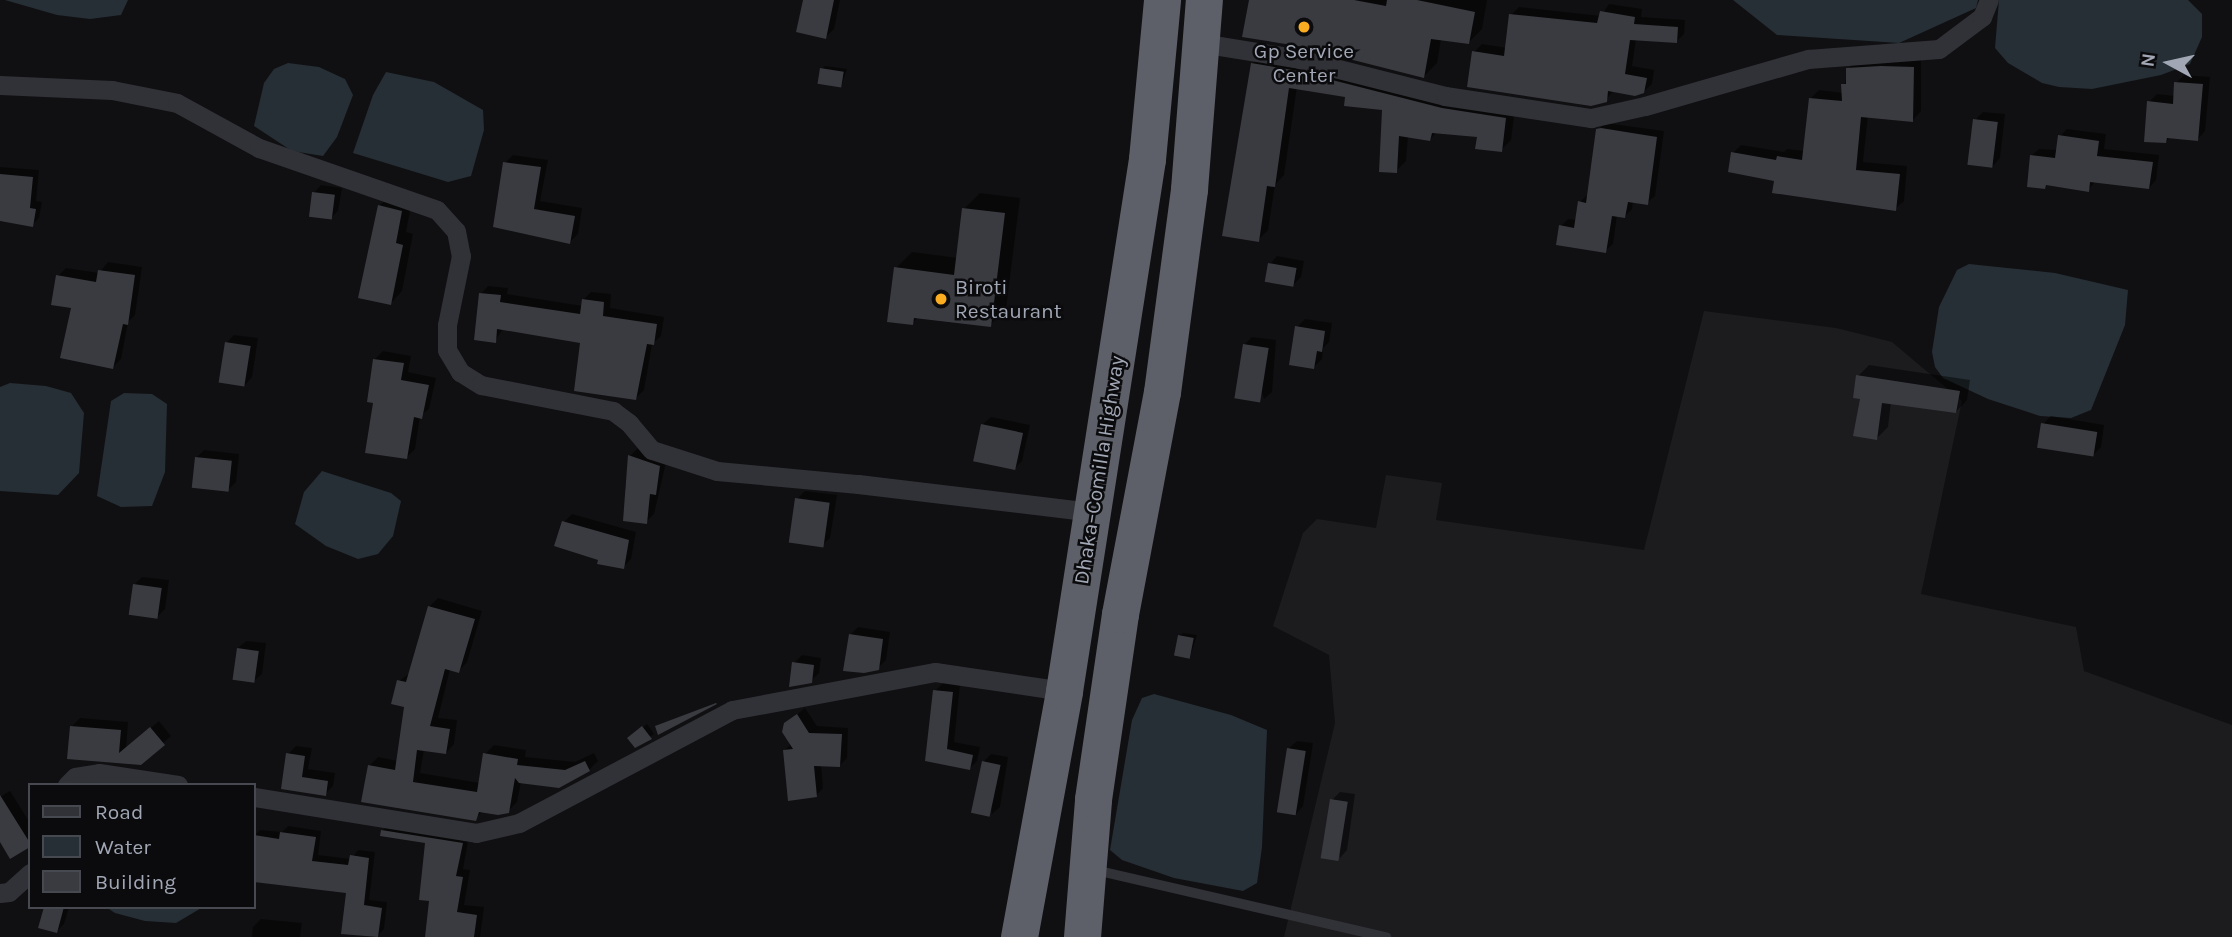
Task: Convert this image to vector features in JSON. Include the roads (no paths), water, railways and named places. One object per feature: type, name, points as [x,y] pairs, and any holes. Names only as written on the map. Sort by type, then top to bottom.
[{"type":"highway","name":"Dhaka–Comilla Highway","points":[[1019,937],[1064,691],[1147,159],[1162,0]]},
{"type":"highway","points":[[1082,937],[1093,799],[1120,614],[1164,379],[1189,189],[1205,0]]},
{"type":"street","points":[[1201,43],[1294,58],[1445,96],[1591,118],[1808,59],[1940,49],[1982,18],[1989,0]]},
{"type":"street","points":[[0,86],[112,90],[177,103],[259,148],[438,210],[456,231],[461,256],[447,325],[447,350],[460,372],[481,385],[613,411],[629,423],[652,450],[718,471],[858,484],[1093,512]]},
{"type":"street","points":[[256,797],[476,833],[519,823],[732,709],[934,672],[1064,691]]},
{"type":"street","points":[[69,783],[75,778],[99,773],[165,783]]},
{"type":"street","points":[[0,893],[9,892],[28,875]]},
{"type":"lane","points":[[1087,868],[1386,937]]},
{"type":"water","points":[[5,0],[128,0],[121,15],[90,19],[57,15]]},
{"type":"water","points":[[1733,0],[1978,0],[1976,8],[1899,43],[1777,35]]},
{"type":"water","points":[[1999,0],[2188,0],[2202,14],[2202,37],[2190,64],[2161,75],[2092,89],[2059,87],[2042,83],[2008,63],[1995,48]]},
{"type":"water","points":[[288,63],[319,67],[345,79],[353,95],[337,137],[323,156],[292,151],[254,126],[264,83],[274,69]]},
{"type":"water","points":[[386,72],[434,82],[483,110],[484,130],[471,176],[448,182],[353,153],[373,95]]},
{"type":"water","points":[[1969,264],[2055,273],[2128,290],[2125,325],[2091,410],[2071,418],[2040,416],[1988,399],[1943,378],[1935,367],[1932,352],[1939,307],[1957,270]]},
{"type":"water","points":[[10,383],[46,386],[71,393],[84,413],[79,473],[58,495],[0,491],[0,387]]},
{"type":"water","points":[[124,393],[152,394],[167,404],[165,472],[152,506],[121,507],[97,496],[111,401]]},
{"type":"water","points":[[322,471],[391,493],[401,501],[393,536],[378,554],[358,559],[326,546],[295,524],[304,492]]},
{"type":"water","points":[[1154,694],[1231,715],[1267,730],[1262,847],[1257,883],[1243,891],[1174,878],[1122,860],[1110,850],[1132,720],[1142,698]]},
{"type":"water","points":[[109,909],[200,909],[176,923],[145,921]]},
{"type":"place","name":"Gp Service Center","points":[[1304,27]]},
{"type":"place","name":"Biroti Restaurant","points":[[941,299]]}]
